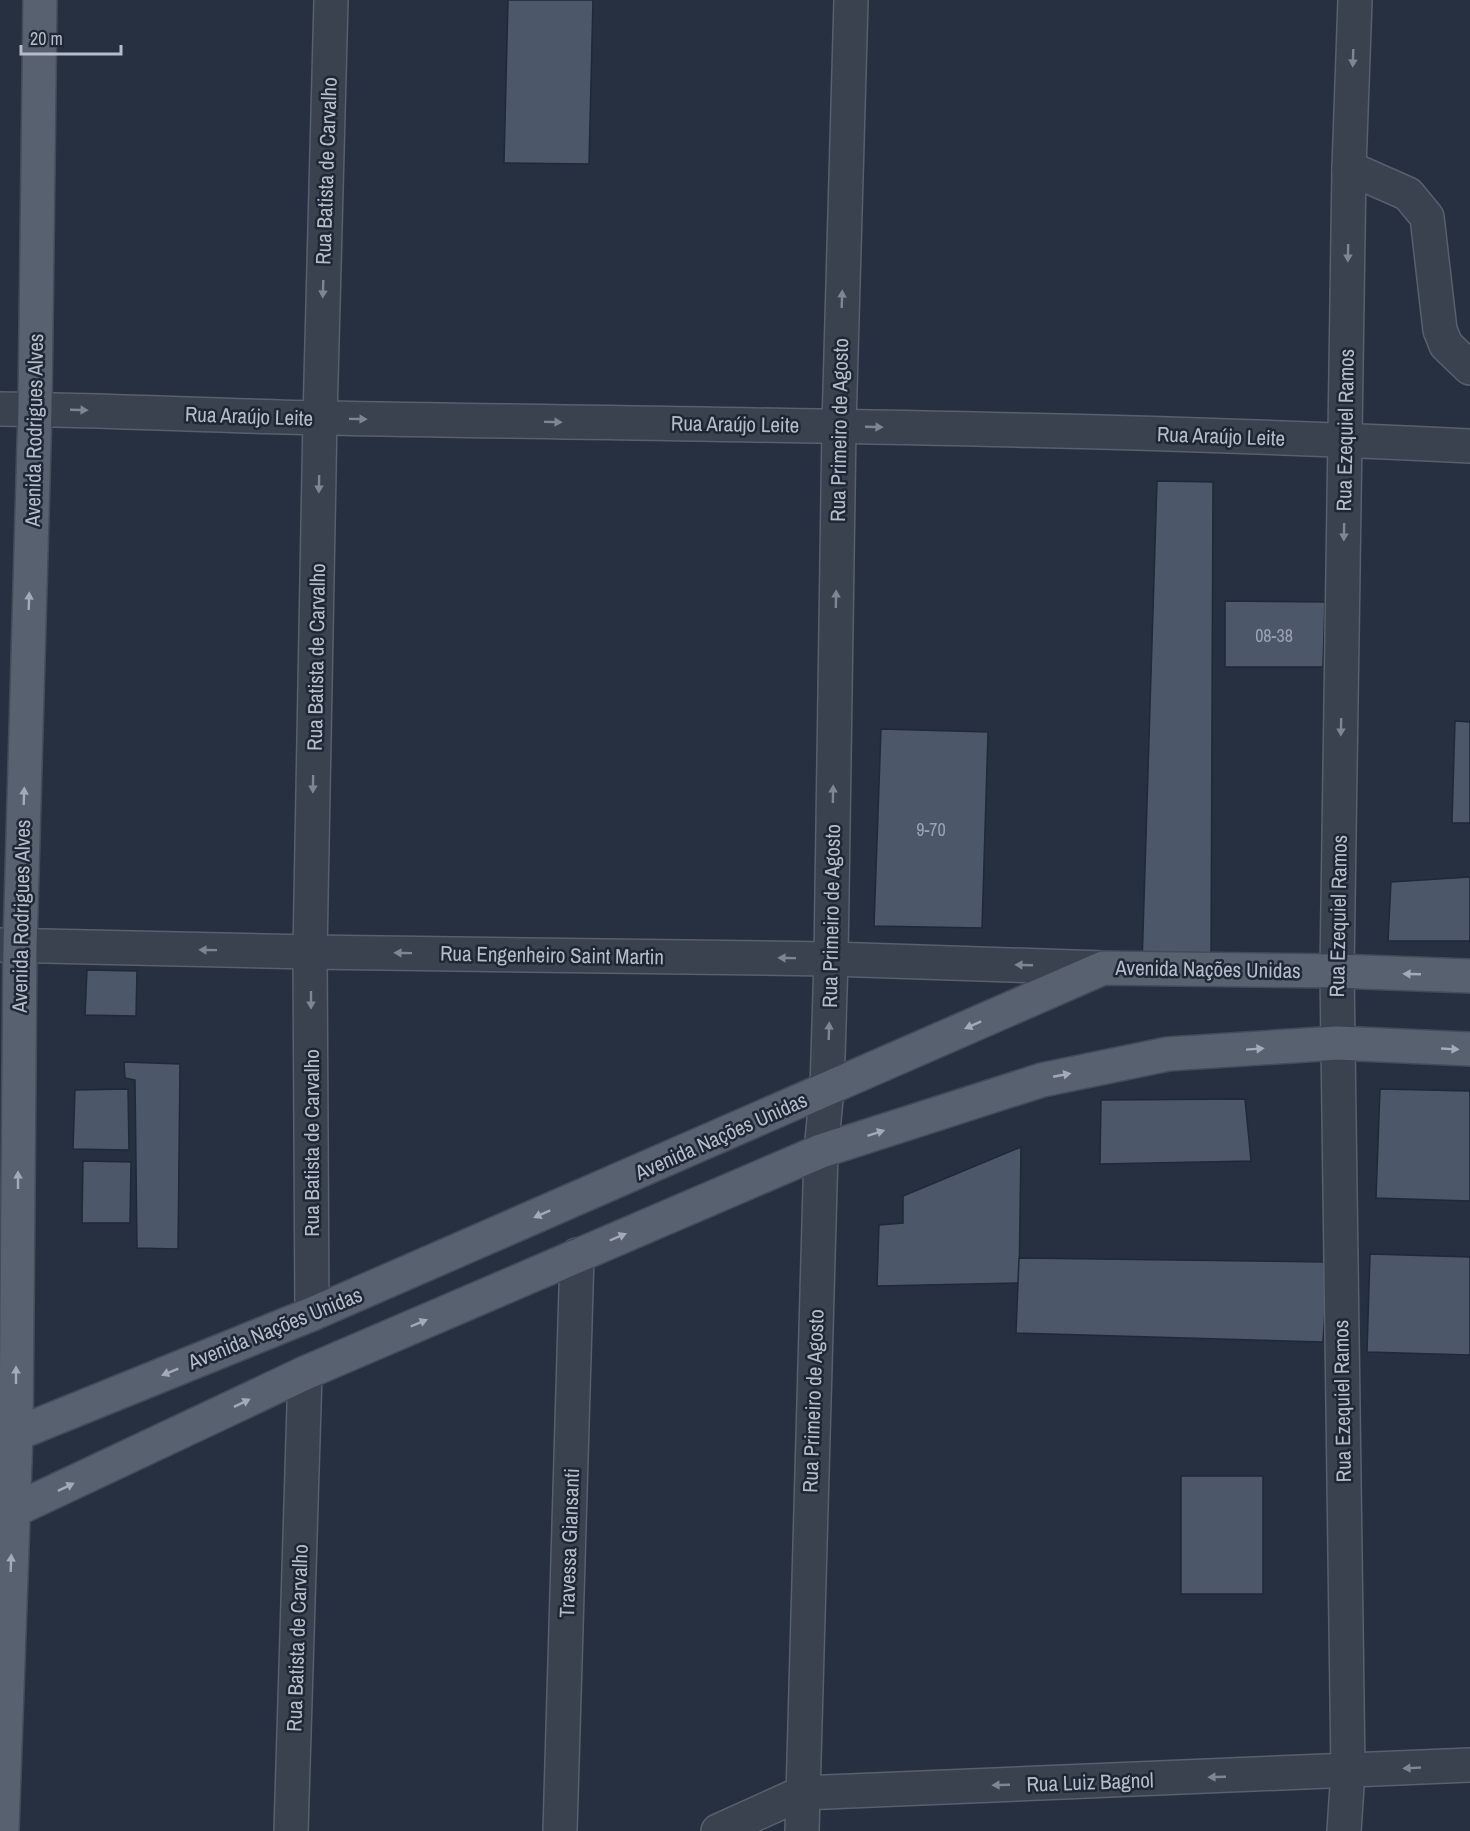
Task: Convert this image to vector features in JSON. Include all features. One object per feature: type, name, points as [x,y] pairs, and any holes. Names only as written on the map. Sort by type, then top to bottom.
[{"type":"main road","name":"Avenida Rodrigues Alves","points":[[2,1831],[8,1438],[10,945],[35,408],[40,0]]},
{"type":"main road","name":"Avenida Nações Unidas","points":[[8,1438],[312,1314],[1103,968],[1337,971],[1470,976]]},
{"type":"main road","points":[[6,1515],[305,1373],[820,1151],[1042,1080],[1168,1054],[1337,1043],[1470,1049]]},
{"type":"street","name":"Rua Batista de Carvalho","points":[[312,1314],[310,952],[331,0]]},
{"type":"street","name":"Rua Primeiro de Agosto","points":[[802,1831],[820,1151],[827,1089],[831,959],[839,426],[851,0]]},
{"type":"street","name":"Rua Ezequiel Ramos","points":[[1344,1831],[1348,1771],[1337,971],[1349,168],[1355,0]]},
{"type":"street","points":[[1349,168],[1408,194],[1427,217],[1440,330],[1446,345],[1470,368]]},
{"type":"street","name":"Rua Araújo Leite","points":[[0,409],[35,408],[320,418],[839,426],[1345,440],[1470,446]]},
{"type":"street","name":"Rua Engenheiro Saint Martin","points":[[10,945],[310,952],[831,959],[1103,968]]},
{"type":"street","name":"Travessa Giansanti","points":[[560,1831],[577,1254]]},
{"type":"street","name":"Rua Batista de Carvalho","points":[[291,1831],[305,1373]]},
{"type":"street","name":"Rua Luiz Bagnol","points":[[718,1831],[802,1793],[1470,1765]]},
{"type":"building","points":[[508,0],[593,0],[589,164],[504,163]]},
{"type":"building","points":[[1157,481],[1213,482],[1211,963],[1142,965]]},
{"type":"building","points":[[1225,601],[1325,602],[1323,667],[1225,667]]},
{"type":"building","points":[[1455,721],[1470,722],[1470,823],[1452,823]]},
{"type":"building","points":[[881,729],[988,732],[982,928],[874,926]]},
{"type":"building","points":[[1470,877],[1470,941],[1388,941],[1391,882]]},
{"type":"building","points":[[87,970],[137,971],[136,1016],[85,1015]]},
{"type":"building","points":[[124,1062],[180,1064],[178,1249],[137,1248],[135,1080],[125,1078]]},
{"type":"building","points":[[128,1089],[129,1150],[73,1149],[75,1090]]},
{"type":"building","points":[[1380,1089],[1470,1091],[1470,1201],[1376,1198]]},
{"type":"building","points":[[1245,1099],[1251,1161],[1100,1164],[1101,1100]]},
{"type":"building","points":[[1021,1147],[1019,1283],[877,1286],[879,1225],[903,1223],[903,1196]]},
{"type":"building","points":[[83,1161],[131,1162],[130,1223],[82,1223]]},
{"type":"building","points":[[1370,1254],[1470,1257],[1470,1355],[1367,1352]]},
{"type":"building","points":[[1019,1258],[1328,1262],[1323,1342],[1016,1333]]},
{"type":"building","points":[[1181,1476],[1263,1476],[1263,1594],[1181,1594]]}]
